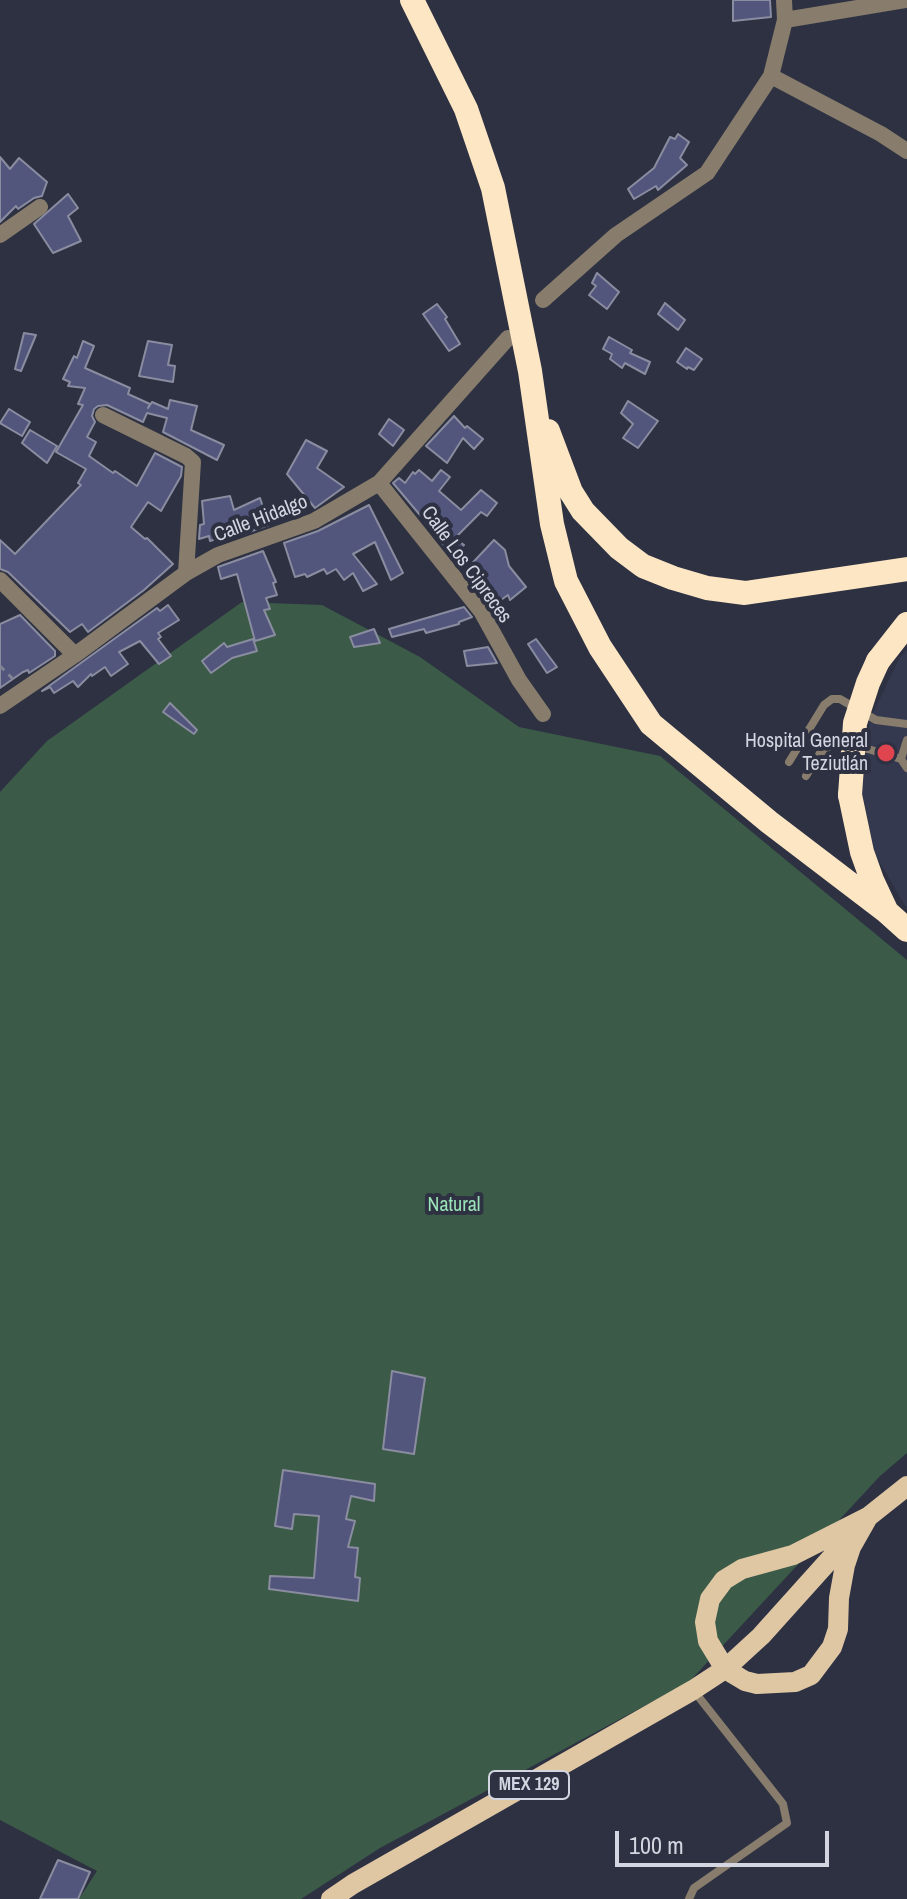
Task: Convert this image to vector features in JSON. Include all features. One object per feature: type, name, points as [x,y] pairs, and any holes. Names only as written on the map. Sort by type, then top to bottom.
[{"type":"highway","points":[[412,1],[466,109],[493,188],[530,371],[546,494],[566,581],[600,647],[651,724],[907,930]]},
{"type":"highway","points":[[530,371],[554,450],[571,492],[583,511],[603,532],[643,566],[707,588],[745,593],[907,569]]},
{"type":"highway","points":[[887,912],[862,852],[850,795],[855,723],[868,683],[878,661],[907,624]]},
{"type":"main road","name":"MEX 129","points":[[331,1899],[725,1669],[761,1636],[868,1517],[907,1486]]},
{"type":"main road","points":[[868,1517],[845,1565],[838,1629],[832,1647],[811,1675],[795,1682],[757,1684],[725,1669],[708,1641],[705,1622],[710,1599],[724,1580],[742,1569],[793,1555],[868,1517]]},
{"type":"street","points":[[543,300],[616,235],[707,173],[771,76],[785,20],[784,0]]},
{"type":"street","points":[[785,20],[905,0]]},
{"type":"street","points":[[771,76],[907,151]]},
{"type":"street","points":[[0,235],[40,207]]},
{"type":"street","name":"Calle Hidalgo","points":[[0,706],[186,573],[218,555],[314,521],[379,483],[508,338]]},
{"type":"street","points":[[103,415],[193,462],[186,573]]},
{"type":"street","name":"Calle Los Cipreces","points":[[379,483],[481,611],[519,680],[543,714]]},
{"type":"street","points":[[0,580],[75,655]]},
{"type":"lane","points":[[789,762],[824,705],[832,699],[840,699],[876,720],[907,724]]},
{"type":"lane","points":[[901,759],[907,740]]},
{"type":"lane","points":[[806,776],[820,753],[832,745],[868,749],[901,759],[907,768]]},
{"type":"lane","points":[[689,1899],[694,1888],[787,1823],[783,1804],[693,1690]]},
{"type":"shaded area","name":"Hospital General Teziutlán","points":[[907,650],[907,909],[875,854],[861,787],[870,719],[900,657]]},
{"type":"green space","name":"Natural","points":[[242,602],[322,605],[420,657],[519,727],[660,756],[907,960],[907,1453],[880,1476],[689,1682],[380,1848],[301,1899],[79,1899],[97,1871],[0,1820],[0,792],[47,741]]},
{"type":"building","points":[[733,0],[770,0],[771,17],[733,21]]},
{"type":"building","points":[[678,134],[689,142],[680,158],[687,165],[658,190],[656,186],[634,199],[628,189],[654,168],[670,137],[675,139]]},
{"type":"building","points":[[0,157],[10,169],[19,158],[47,182],[42,196],[18,209],[16,206],[0,222]]},
{"type":"building","points":[[68,194],[78,208],[68,216],[81,241],[53,253],[34,224]]},
{"type":"building","points":[[597,273],[619,292],[607,309],[589,295],[596,286],[592,283]]},
{"type":"building","points":[[665,303],[685,320],[678,330],[658,314]]},
{"type":"building","points":[[437,304],[460,344],[449,351],[423,314]]},
{"type":"building","points":[[24,333],[36,335],[21,371],[15,369]]},
{"type":"building","points":[[609,337],[632,350],[630,353],[650,362],[645,374],[625,363],[622,368],[610,359],[612,354],[603,349]]},
{"type":"building","points":[[83,341],[94,346],[85,368],[130,388],[128,394],[150,404],[148,408],[152,402],[168,409],[170,400],[197,406],[191,430],[224,445],[217,460],[163,432],[167,418],[147,413],[143,422],[107,405],[94,409],[92,416],[95,422],[87,437],[96,442],[89,456],[113,473],[115,471],[137,486],[155,453],[182,467],[181,476],[161,511],[148,502],[131,527],[173,564],[88,632],[82,624],[70,632],[8,572],[0,569],[0,540],[15,554],[81,485],[78,483],[86,469],[56,452],[83,405],[78,404],[85,388],[68,386],[70,382],[63,379],[74,356],[77,358]]},
{"type":"building","points":[[148,341],[172,345],[168,365],[175,366],[173,382],[139,376]]},
{"type":"building","points":[[686,348],[702,359],[694,370],[677,362]]},
{"type":"building","points":[[628,401],[658,421],[638,448],[623,438],[633,424],[621,413]]},
{"type":"building","points":[[9,409],[30,422],[22,436],[0,423]]},
{"type":"building","points":[[454,416],[465,428],[467,426],[483,439],[474,449],[463,438],[447,463],[426,446]]},
{"type":"building","points":[[389,419],[404,430],[393,446],[379,434]]},
{"type":"building","points":[[30,430],[57,446],[47,463],[22,443]]},
{"type":"building","points":[[306,440],[327,451],[317,468],[344,487],[315,508],[287,474]]},
{"type":"building","points":[[419,470],[432,481],[441,470],[450,477],[439,491],[461,510],[481,490],[497,503],[487,516],[481,512],[455,538],[464,545],[453,559],[393,483],[399,478],[405,483],[413,472],[415,474]]},
{"type":"building","points":[[230,496],[234,510],[260,498],[269,525],[232,538],[231,534],[210,541],[209,536],[199,539],[200,525],[204,524],[202,501]]},
{"type":"building","points":[[369,505],[403,573],[391,580],[375,542],[353,554],[377,584],[363,591],[353,573],[344,580],[336,569],[327,574],[324,569],[307,577],[305,574],[295,577],[284,543],[318,531]]},
{"type":"building","points":[[494,540],[505,550],[509,566],[526,587],[510,600],[508,595],[491,607],[464,572]]},
{"type":"building","points":[[263,551],[276,582],[273,583],[277,595],[266,598],[270,609],[264,610],[275,635],[255,641],[237,574],[221,579],[218,567]]},
{"type":"building","points":[[168,605],[179,620],[158,633],[161,637],[158,639],[171,656],[159,664],[140,641],[119,652],[128,664],[111,676],[105,667],[91,674],[78,687],[73,681],[54,693],[50,687],[42,691],[157,608],[160,611]]},
{"type":"building","points":[[464,607],[472,617],[459,624],[426,633],[424,629],[392,637],[389,629]]},
{"type":"building","points":[[20,615],[55,651],[55,656],[0,688],[0,624]]},
{"type":"building","points":[[374,629],[380,643],[354,647],[350,637]]},
{"type":"building","points":[[253,639],[257,651],[232,658],[211,673],[202,661],[224,643],[227,647]]},
{"type":"building","points":[[536,639],[557,667],[547,673],[528,644]]},
{"type":"building","points":[[488,647],[497,663],[467,666],[464,651]]},
{"type":"building","points":[[170,703],[197,730],[194,734],[163,712]]},
{"type":"building","points":[[392,1371],[425,1378],[414,1454],[383,1449]]},
{"type":"building","points":[[283,1470],[375,1484],[374,1501],[351,1496],[346,1519],[355,1521],[348,1547],[358,1548],[355,1577],[360,1578],[358,1601],[269,1589],[270,1576],[314,1578],[319,1516],[294,1514],[292,1529],[275,1526]]},
{"type":"building","points":[[58,1860],[90,1872],[78,1899],[40,1899]]},
{"type":"place","name":"Hospital General Teziutlán","points":[[886,753]]}]
